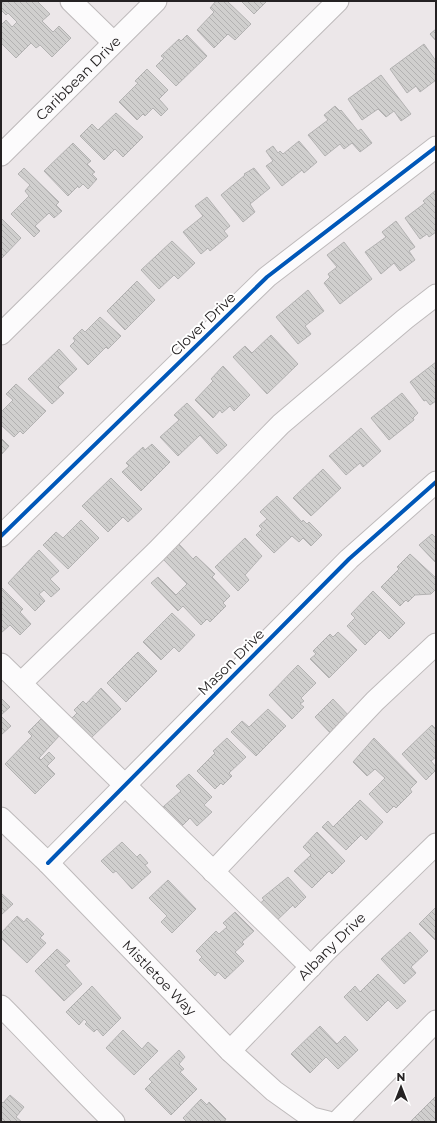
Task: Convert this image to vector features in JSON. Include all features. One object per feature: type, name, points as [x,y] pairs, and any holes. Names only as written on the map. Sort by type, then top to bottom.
[{"type":"street","points":[[71,1],[113,42]]},
{"type":"street","name":"Caribbean Drive","points":[[1,155],[113,42],[156,1]]},
{"type":"street","points":[[1,334],[338,1]]},
{"type":"street","name":"Clover Drive","points":[[1,536],[268,277],[436,147]]},
{"type":"street","points":[[21,683],[156,552],[281,424],[405,319],[436,295]]},
{"type":"street","name":"Mason Drive","points":[[48,863],[349,559],[436,482]]},
{"type":"street","points":[[213,872],[376,701],[436,644]]},
{"type":"street","points":[[1,664],[311,967]]},
{"type":"street","name":"Mistletoe Way","points":[[1,818],[48,863],[230,1051],[274,1091],[312,1118],[328,1122]]},
{"type":"street","name":"Albany Drive","points":[[230,1051],[311,967],[436,844]]},
{"type":"street","points":[[1,1006],[56,1061],[72,1081],[114,1122]]},
{"type":"street","points":[[336,1122],[436,1021]]},
{"type":"building","points":[[1,1],[37,1],[50,14],[42,21],[53,32],[59,26],[71,38],[52,57],[40,45],[36,48],[31,43],[16,58],[1,43],[1,25],[6,20],[12,27],[17,22],[8,13],[6,15],[1,10]]},
{"type":"building","points":[[216,1],[227,1],[251,24],[235,40],[228,34],[214,48],[197,30],[214,12],[210,8]]},
{"type":"building","points":[[241,1],[267,1],[254,14]]},
{"type":"building","points":[[436,29],[436,41],[430,34]]},
{"type":"building","points":[[187,35],[207,56],[176,86],[156,66],[164,58],[161,56],[179,39],[181,41]]},
{"type":"building","points":[[424,44],[436,61],[436,80],[420,92],[416,86],[407,93],[390,69]]},
{"type":"building","points":[[147,69],[168,90],[159,99],[168,109],[161,116],[153,108],[145,116],[143,114],[137,120],[119,102],[138,83],[135,81]]},
{"type":"building","points":[[381,75],[411,114],[401,121],[394,111],[386,117],[378,109],[362,120],[348,99]]},
{"type":"building","points":[[335,106],[340,111],[341,110],[358,131],[361,129],[372,143],[360,152],[352,143],[344,149],[340,144],[325,156],[308,135],[328,120],[324,115]]},
{"type":"building","points":[[116,113],[143,137],[123,157],[115,149],[104,160],[80,136],[92,124],[98,130]]},
{"type":"building","points":[[299,141],[317,162],[304,173],[302,170],[282,186],[266,166],[273,161],[266,151],[273,146],[278,153],[280,151],[283,154]]},
{"type":"building","points":[[73,143],[91,161],[87,164],[95,172],[92,174],[97,179],[88,189],[83,184],[79,188],[78,186],[68,196],[44,171]]},
{"type":"building","points":[[24,168],[59,202],[56,205],[62,211],[54,218],[49,213],[35,226],[40,231],[34,237],[11,214],[29,196],[25,191],[30,185],[18,174]]},
{"type":"building","points":[[254,168],[270,188],[250,204],[255,212],[243,222],[221,195],[245,175],[244,174]]},
{"type":"building","points":[[436,190],[436,232],[429,237],[427,234],[420,239],[405,218],[425,203],[423,201]]},
{"type":"building","points":[[207,197],[230,226],[224,231],[228,236],[210,251],[208,248],[201,254],[183,232],[203,216],[195,206]]},
{"type":"building","points":[[2,219],[21,238],[1,259],[1,220]]},
{"type":"building","points":[[396,221],[415,247],[409,251],[415,260],[400,271],[394,263],[381,274],[365,252],[386,237],[382,232]]},
{"type":"building","points":[[172,241],[195,263],[178,279],[174,275],[159,289],[141,270]]},
{"type":"building","points":[[344,242],[372,279],[340,304],[324,283],[330,277],[328,274],[337,267],[327,255]]},
{"type":"building","points":[[137,281],[155,300],[125,330],[107,311]]},
{"type":"building","points":[[308,290],[324,311],[305,326],[311,334],[298,344],[276,317]]},
{"type":"building","points":[[100,317],[121,336],[108,349],[106,347],[88,365],[70,346],[75,341],[73,338],[82,329],[85,332]]},
{"type":"building","points":[[271,335],[298,364],[267,394],[233,357],[245,346],[252,353]]},
{"type":"building","points":[[59,349],[77,369],[58,387],[64,393],[52,404],[28,379]]},
{"type":"building","points":[[436,362],[436,401],[430,405],[426,400],[424,401],[410,382]]},
{"type":"building","points":[[223,366],[250,395],[234,411],[230,406],[222,413],[220,410],[213,418],[195,400],[213,381],[211,379]]},
{"type":"building","points":[[16,384],[46,411],[23,434],[20,431],[14,437],[1,425],[1,412],[13,400],[6,394]]},
{"type":"building","points":[[402,393],[418,413],[413,418],[414,420],[389,440],[371,418]]},
{"type":"building","points":[[187,403],[227,445],[217,454],[200,435],[178,456],[160,437],[179,420],[174,415]]},
{"type":"building","points":[[361,428],[381,451],[363,467],[360,463],[346,475],[329,456]]},
{"type":"building","points":[[1,438],[9,446],[1,455]]},
{"type":"building","points":[[152,444],[170,462],[141,491],[122,472],[129,466],[126,463],[143,447],[145,450]]},
{"type":"building","points":[[323,469],[341,488],[311,516],[293,498]]},
{"type":"building","points":[[111,478],[142,509],[128,522],[123,517],[108,532],[82,506]]},
{"type":"building","points":[[277,496],[302,522],[303,520],[307,524],[309,522],[322,535],[311,546],[303,538],[299,542],[292,536],[274,553],[256,535],[262,529],[259,526],[267,519],[260,512]]},
{"type":"building","points":[[81,520],[99,538],[68,569],[43,545],[56,532],[63,538]]},
{"type":"building","points":[[432,534],[436,538],[436,563],[419,545]]},
{"type":"building","points":[[245,538],[262,556],[245,575],[249,580],[238,591],[215,567]]},
{"type":"building","points":[[178,543],[193,559],[196,556],[215,574],[212,577],[230,596],[223,603],[226,606],[210,622],[207,619],[201,625],[183,606],[178,611],[151,583],[158,577],[176,595],[187,584],[163,559]]},
{"type":"building","points":[[39,550],[59,571],[50,579],[60,589],[51,597],[44,590],[39,594],[45,601],[35,611],[8,583]]},
{"type":"building","points":[[410,554],[436,578],[436,589],[431,594],[415,595],[408,602],[406,600],[400,606],[381,587],[399,569],[397,567]]},
{"type":"building","points":[[1,587],[23,609],[20,612],[31,624],[20,635],[10,625],[1,633]]},
{"type":"building","points":[[373,591],[405,623],[389,639],[380,630],[365,645],[347,626],[355,618],[351,614]]},
{"type":"building","points":[[172,613],[195,635],[179,652],[174,647],[161,660],[143,642]]},
{"type":"building","points":[[338,632],[357,650],[329,678],[310,659],[316,654],[313,651],[330,634],[333,637]]},
{"type":"building","points":[[138,652],[157,671],[126,702],[107,683]]},
{"type":"building","points":[[298,665],[316,683],[301,698],[304,701],[300,704],[304,707],[292,719],[269,695]]},
{"type":"building","points":[[101,688],[121,709],[90,739],[71,719],[77,713],[74,710],[83,701],[86,704]]},
{"type":"building","points":[[1,698],[10,707],[1,715]]},
{"type":"building","points":[[333,699],[352,719],[334,737],[315,717]]},
{"type":"building","points":[[268,709],[286,726],[256,756],[231,732],[242,721],[249,727]]},
{"type":"building","points":[[1,716],[11,726],[1,735]]},
{"type":"building","points":[[42,718],[60,735],[39,758],[41,760],[49,752],[55,758],[47,766],[55,774],[35,794],[5,764],[32,736],[28,732]]},
{"type":"building","points":[[432,725],[436,729],[436,757],[431,761],[436,767],[436,770],[426,780],[402,754]]},
{"type":"building","points":[[227,738],[246,757],[229,773],[232,776],[223,785],[221,783],[215,789],[197,771],[215,753],[213,751]]},
{"type":"building","points":[[374,738],[417,782],[410,789],[412,792],[396,808],[394,806],[387,813],[369,794],[385,778],[375,769],[367,776],[353,762]]},
{"type":"building","points":[[189,774],[212,797],[204,805],[212,812],[197,826],[190,818],[180,828],[162,810],[165,808],[163,807],[181,791],[176,786]]},
{"type":"building","points":[[360,800],[383,822],[366,840],[361,835],[346,850],[322,827],[328,821],[333,827]]},
{"type":"building","points":[[317,832],[345,861],[332,874],[329,871],[312,888],[294,871],[311,855],[303,847]]},
{"type":"building","points":[[122,842],[137,857],[140,854],[148,863],[145,865],[151,872],[132,889],[116,871],[113,873],[101,861]]},
{"type":"building","points":[[288,877],[306,897],[295,908],[293,905],[273,924],[257,906],[264,900],[262,898]]},
{"type":"building","points":[[168,880],[196,909],[172,933],[161,922],[167,916],[149,898]]},
{"type":"building","points":[[1,893],[13,904],[1,915]]},
{"type":"building","points":[[436,907],[436,941],[419,924]]},
{"type":"building","points":[[235,912],[254,931],[242,942],[244,944],[235,952],[244,961],[225,979],[218,972],[215,976],[199,960],[202,957],[196,951],[216,931],[219,934],[227,927],[223,923]]},
{"type":"building","points":[[17,916],[24,922],[27,918],[44,934],[40,938],[46,943],[27,963],[1,938],[1,933]]},
{"type":"building","points":[[410,932],[428,951],[411,967],[416,973],[404,984],[381,959]]},
{"type":"building","points":[[57,949],[70,961],[65,965],[82,984],[64,1001],[35,971]]},
{"type":"building","points":[[378,974],[406,1001],[397,1009],[388,1000],[367,1021],[344,997],[355,986],[360,992]]},
{"type":"building","points":[[92,986],[121,1018],[103,1036],[97,1029],[94,1032],[85,1024],[87,1022],[84,1019],[79,1025],[66,1012]]},
{"type":"building","points":[[320,1026],[337,1044],[345,1036],[358,1050],[338,1069],[326,1057],[310,1073],[291,1054]]},
{"type":"building","points":[[123,1030],[142,1049],[148,1042],[158,1051],[134,1075],[106,1048]]},
{"type":"building","points":[[179,1050],[185,1057],[179,1064],[184,1069],[180,1072],[197,1089],[171,1115],[145,1089],[152,1082],[149,1079]]},
{"type":"building","points":[[10,1095],[24,1107],[16,1117],[22,1122],[1,1122],[1,1101],[3,1103]]},
{"type":"building","points":[[436,1096],[436,1122],[410,1122]]},
{"type":"building","points":[[201,1099],[207,1105],[209,1102],[226,1119],[224,1122],[187,1122],[183,1118]]},
{"type":"cycle path","points":[[1,536],[267,277],[436,147]]},
{"type":"cycle path","points":[[48,863],[349,559],[436,482]]}]
